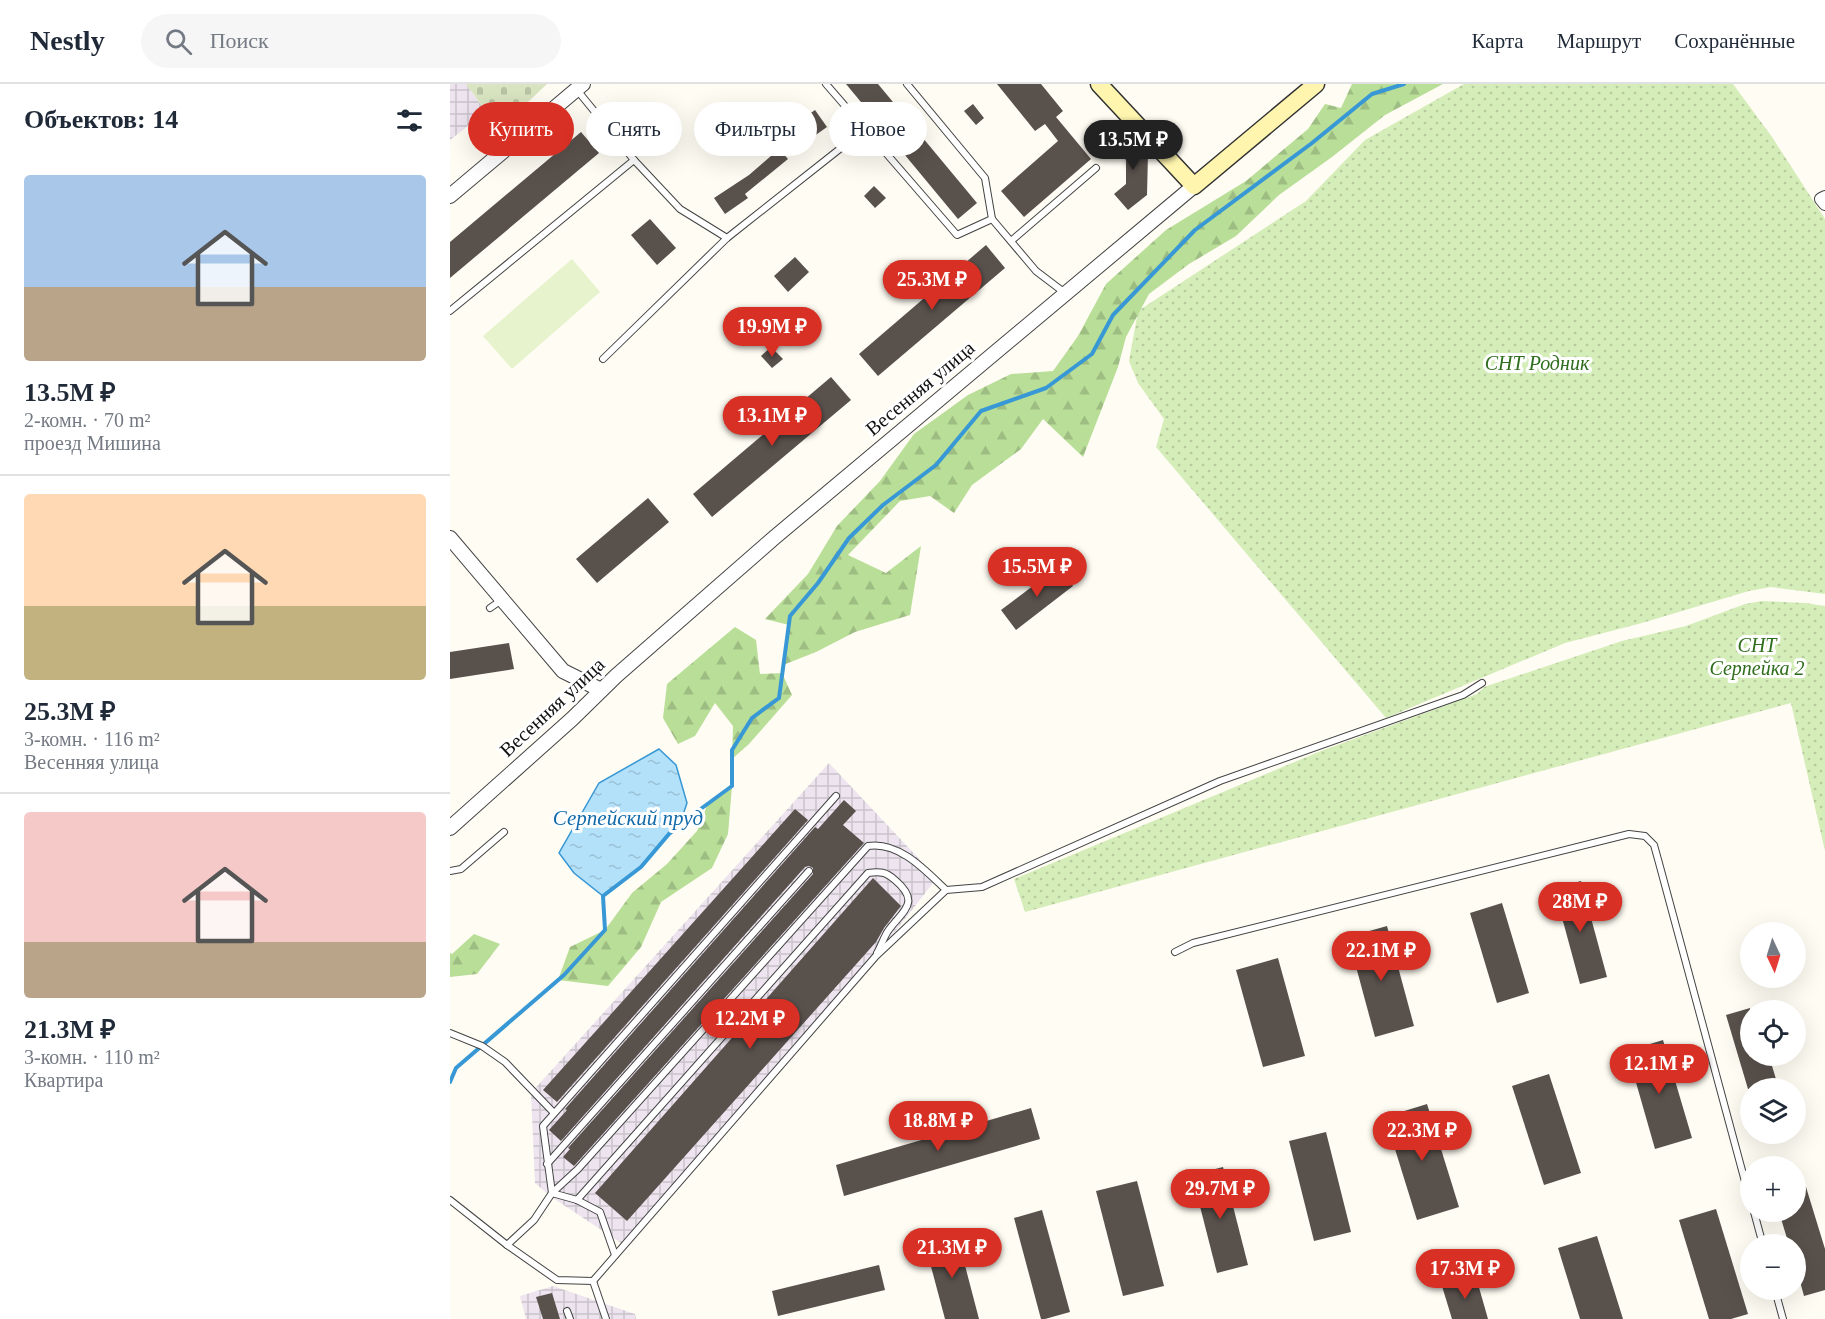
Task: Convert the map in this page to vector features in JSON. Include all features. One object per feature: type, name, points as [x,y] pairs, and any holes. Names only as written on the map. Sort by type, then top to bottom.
[{"type":"main road","points":[[1098,84],[1194,186]]},
{"type":"main road","name":"Весенняя улица","points":[[1194,186],[1316,84]]},
{"type":"street","points":[[450,196],[580,87]]},
{"type":"street","name":"Весенняя улица","points":[[450,828],[572,719],[601,690],[775,537],[1194,186]]},
{"type":"street","points":[[450,538],[563,671],[601,690]]},
{"type":"lane","points":[[826,84],[842,102]]},
{"type":"lane","points":[[907,84],[985,178],[992,219],[1036,271],[1065,293]]},
{"type":"lane","points":[[580,87],[634,160],[680,209],[727,238]]},
{"type":"lane","points":[[603,359],[727,238],[831,156]]},
{"type":"lane","points":[[888,156],[957,236],[992,219]]},
{"type":"lane","points":[[450,310],[634,160]]},
{"type":"lane","points":[[1011,241],[1096,168]]},
{"type":"lane","points":[[490,608],[503,598]]},
{"type":"lane","points":[[593,1281],[876,956],[946,890],[982,888],[1220,781],[1463,695],[1482,683]]},
{"type":"lane","points":[[552,1193],[543,1126],[836,796]]},
{"type":"lane","points":[[450,871],[460,869],[504,832]]},
{"type":"lane","points":[[1175,952],[1193,943],[1629,834],[1645,836],[1654,844],[1740,1163]]},
{"type":"lane","points":[[507,1245],[534,1220],[552,1193],[578,1169],[868,846],[880,844],[896,849],[930,874],[946,890]]},
{"type":"lane","points":[[547,1164],[809,871]]},
{"type":"lane","points":[[577,1200],[868,873],[878,871],[888,874],[904,887],[908,899],[907,908],[888,931],[876,956]]},
{"type":"lane","points":[[450,1033],[482,1046],[505,1062],[554,1113]]},
{"type":"lane","points":[[552,1193],[577,1200],[600,1212],[615,1255]]},
{"type":"lane","points":[[450,1200],[507,1245],[557,1280],[593,1281]]},
{"type":"lane","points":[[593,1281],[606,1319]]},
{"type":"lane","points":[[1778,1300],[1783,1319]]},
{"type":"lane","points":[[567,1311],[570,1319]]},
{"type":"shaded area","points":[[450,84],[466,84],[479,102],[468,102],[468,126],[450,140]]},
{"type":"shaded area","points":[[829,763],[937,878],[876,956],[621,1243],[550,1196],[535,1183],[531,1093]]},
{"type":"shaded area","points":[[553,1286],[635,1314],[636,1319],[526,1319],[520,1296]]},
{"type":"green space","points":[[466,84],[547,84],[528,102],[479,102]]},
{"type":"green space","points":[[1352,84],[1443,84],[1385,115],[1279,195],[1236,236],[1189,264],[1149,294],[1126,337],[1118,367],[1083,457],[1043,419],[1021,449],[972,485],[954,513],[930,496],[900,501],[848,555],[886,573],[921,546],[910,615],[855,632],[816,652],[783,665],[789,625],[765,619],[808,574],[837,526],[880,481],[914,434],[968,395],[1011,374],[1053,371],[1078,336],[1106,284],[1166,230],[1246,181],[1308,129],[1325,104],[1341,108]]},
{"type":"green space","name":"СНТ Родник","points":[[1464,84],[1733,84],[1772,137],[1825,219],[1825,594],[1771,587],[1749,591],[1565,643],[1386,718],[1156,447],[1164,419],[1138,383],[1129,361],[1138,311],[1306,201],[1365,140]]},
{"type":"green space","points":[[572,259],[600,292],[512,369],[483,336]]},
{"type":"green space","name":"СНТ Серпейка 2","points":[[1762,601],[1825,606],[1825,851],[1791,703],[1025,912],[1014,879],[1321,751],[1477,694],[1484,687],[1622,641],[1686,626],[1745,604]]},
{"type":"green space","points":[[735,627],[756,640],[760,674],[782,673],[792,695],[749,744],[732,759],[733,726],[715,703],[695,736],[678,744],[663,718],[667,684]]},
{"type":"green space","points":[[732,786],[728,834],[712,868],[661,902],[641,947],[608,986],[558,980],[570,947],[605,930],[632,893],[667,864],[697,831],[708,803]]},
{"type":"green space","points":[[474,934],[500,944],[477,974],[450,977],[450,953],[452,954]]},
{"type":"water","name":"Серпейский пруд","points":[[659,749],[676,765],[687,803],[683,815],[641,867],[603,896],[574,873],[559,853],[599,783]]},
{"type":"building","points":[[846,84],[878,84],[893,102],[861,102]]},
{"type":"building","points":[[997,84],[1041,84],[1063,111],[1056,117],[1091,159],[1024,217],[1001,191],[1058,141],[1045,124],[1035,131]]},
{"type":"building","points":[[973,104],[984,118],[976,125],[964,111]]},
{"type":"building","points":[[817,113],[827,127],[817,134]]},
{"type":"building","points":[[581,132],[586,138],[586,156],[595,156],[450,278],[450,242],[552,156],[574,156],[574,138]]},
{"type":"building","points":[[1129,132],[1148,153],[1147,195],[1128,210],[1114,194],[1126,184],[1126,160],[1114,145]]},
{"type":"building","points":[[927,143],[977,203],[958,219],[906,156],[927,156]]},
{"type":"building","points":[[771,156],[785,156],[788,159],[745,194],[748,198],[725,214],[714,198],[749,175]]},
{"type":"building","points":[[874,186],[886,198],[875,208],[864,196]]},
{"type":"building","points":[[650,219],[676,248],[657,265],[631,235]]},
{"type":"building","points":[[986,245],[1005,268],[878,376],[859,354]]},
{"type":"building","points":[[795,257],[809,272],[788,292],[774,276]]},
{"type":"building","points":[[771,347],[783,359],[772,368],[761,356]]},
{"type":"building","points":[[831,377],[851,400],[712,517],[693,494]]},
{"type":"building","points":[[648,498],[669,522],[597,583],[576,559]]},
{"type":"building","points":[[1058,567],[1073,586],[1016,630],[1001,610]]},
{"type":"building","points":[[509,643],[514,669],[450,679],[450,652]]},
{"type":"building","points":[[844,800],[856,811],[843,825],[864,843],[574,1166],[563,1157],[570,1149],[568,1148],[813,874],[813,868],[805,867],[561,1141],[549,1130],[567,1110],[565,1109],[815,827],[818,829]]},
{"type":"building","points":[[795,809],[808,820],[557,1102],[543,1090]]},
{"type":"building","points":[[873,878],[901,906],[876,942],[627,1221],[595,1193]]},
{"type":"building","points":[[1581,881],[1607,977],[1580,984],[1554,888]]},
{"type":"building","points":[[1502,903],[1529,993],[1497,1003],[1470,913]]},
{"type":"building","points":[[1387,926],[1414,1026],[1375,1037],[1348,937]]},
{"type":"building","points":[[1278,958],[1305,1056],[1263,1067],[1236,970]]},
{"type":"building","points":[[1740,1011],[1740,1062],[1726,1015]]},
{"type":"building","points":[[1663,1040],[1692,1138],[1655,1149],[1627,1051]]},
{"type":"building","points":[[1741,1066],[1772,1066],[1776,1078],[1745,1078]]},
{"type":"building","points":[[1549,1074],[1581,1173],[1544,1185],[1512,1086]]},
{"type":"building","points":[[1427,1104],[1459,1207],[1417,1220],[1385,1117]]},
{"type":"building","points":[[1031,1108],[1040,1139],[844,1196],[836,1165]]},
{"type":"building","points":[[1326,1132],[1351,1232],[1314,1241],[1289,1141]]},
{"type":"building","points":[[1223,1167],[1248,1265],[1217,1273],[1192,1175]]},
{"type":"building","points":[[1137,1181],[1164,1286],[1123,1296],[1096,1191]]},
{"type":"building","points":[[1806,1187],[1825,1249],[1825,1290],[1806,1295],[1806,1234],[1786,1234],[1782,1222],[1806,1222]]},
{"type":"building","points":[[1716,1209],[1740,1288],[1740,1300],[1744,1300],[1748,1314],[1731,1319],[1709,1319],[1679,1220]]},
{"type":"building","points":[[1042,1210],[1070,1312],[1045,1319],[1041,1319],[1014,1218]]},
{"type":"building","points":[[957,1235],[979,1319],[945,1319],[925,1244]]},
{"type":"building","points":[[1597,1236],[1623,1319],[1580,1319],[1558,1248]]},
{"type":"building","points":[[879,1265],[885,1290],[778,1316],[772,1291]]},
{"type":"building","points":[[1476,1277],[1488,1319],[1452,1319],[1442,1286]]},
{"type":"building","points":[[552,1293],[560,1319],[543,1319],[536,1297]]},
{"type":"waterway","points":[[450,1082],[456,1068],[564,975],[605,930],[603,896],[641,867],[669,834],[732,786],[732,750],[752,718],[779,698],[790,616],[818,583],[849,538],[883,505],[936,465],[981,411],[1046,388],[1092,354],[1113,315],[1195,230],[1312,143],[1372,94],[1404,84]]}]
